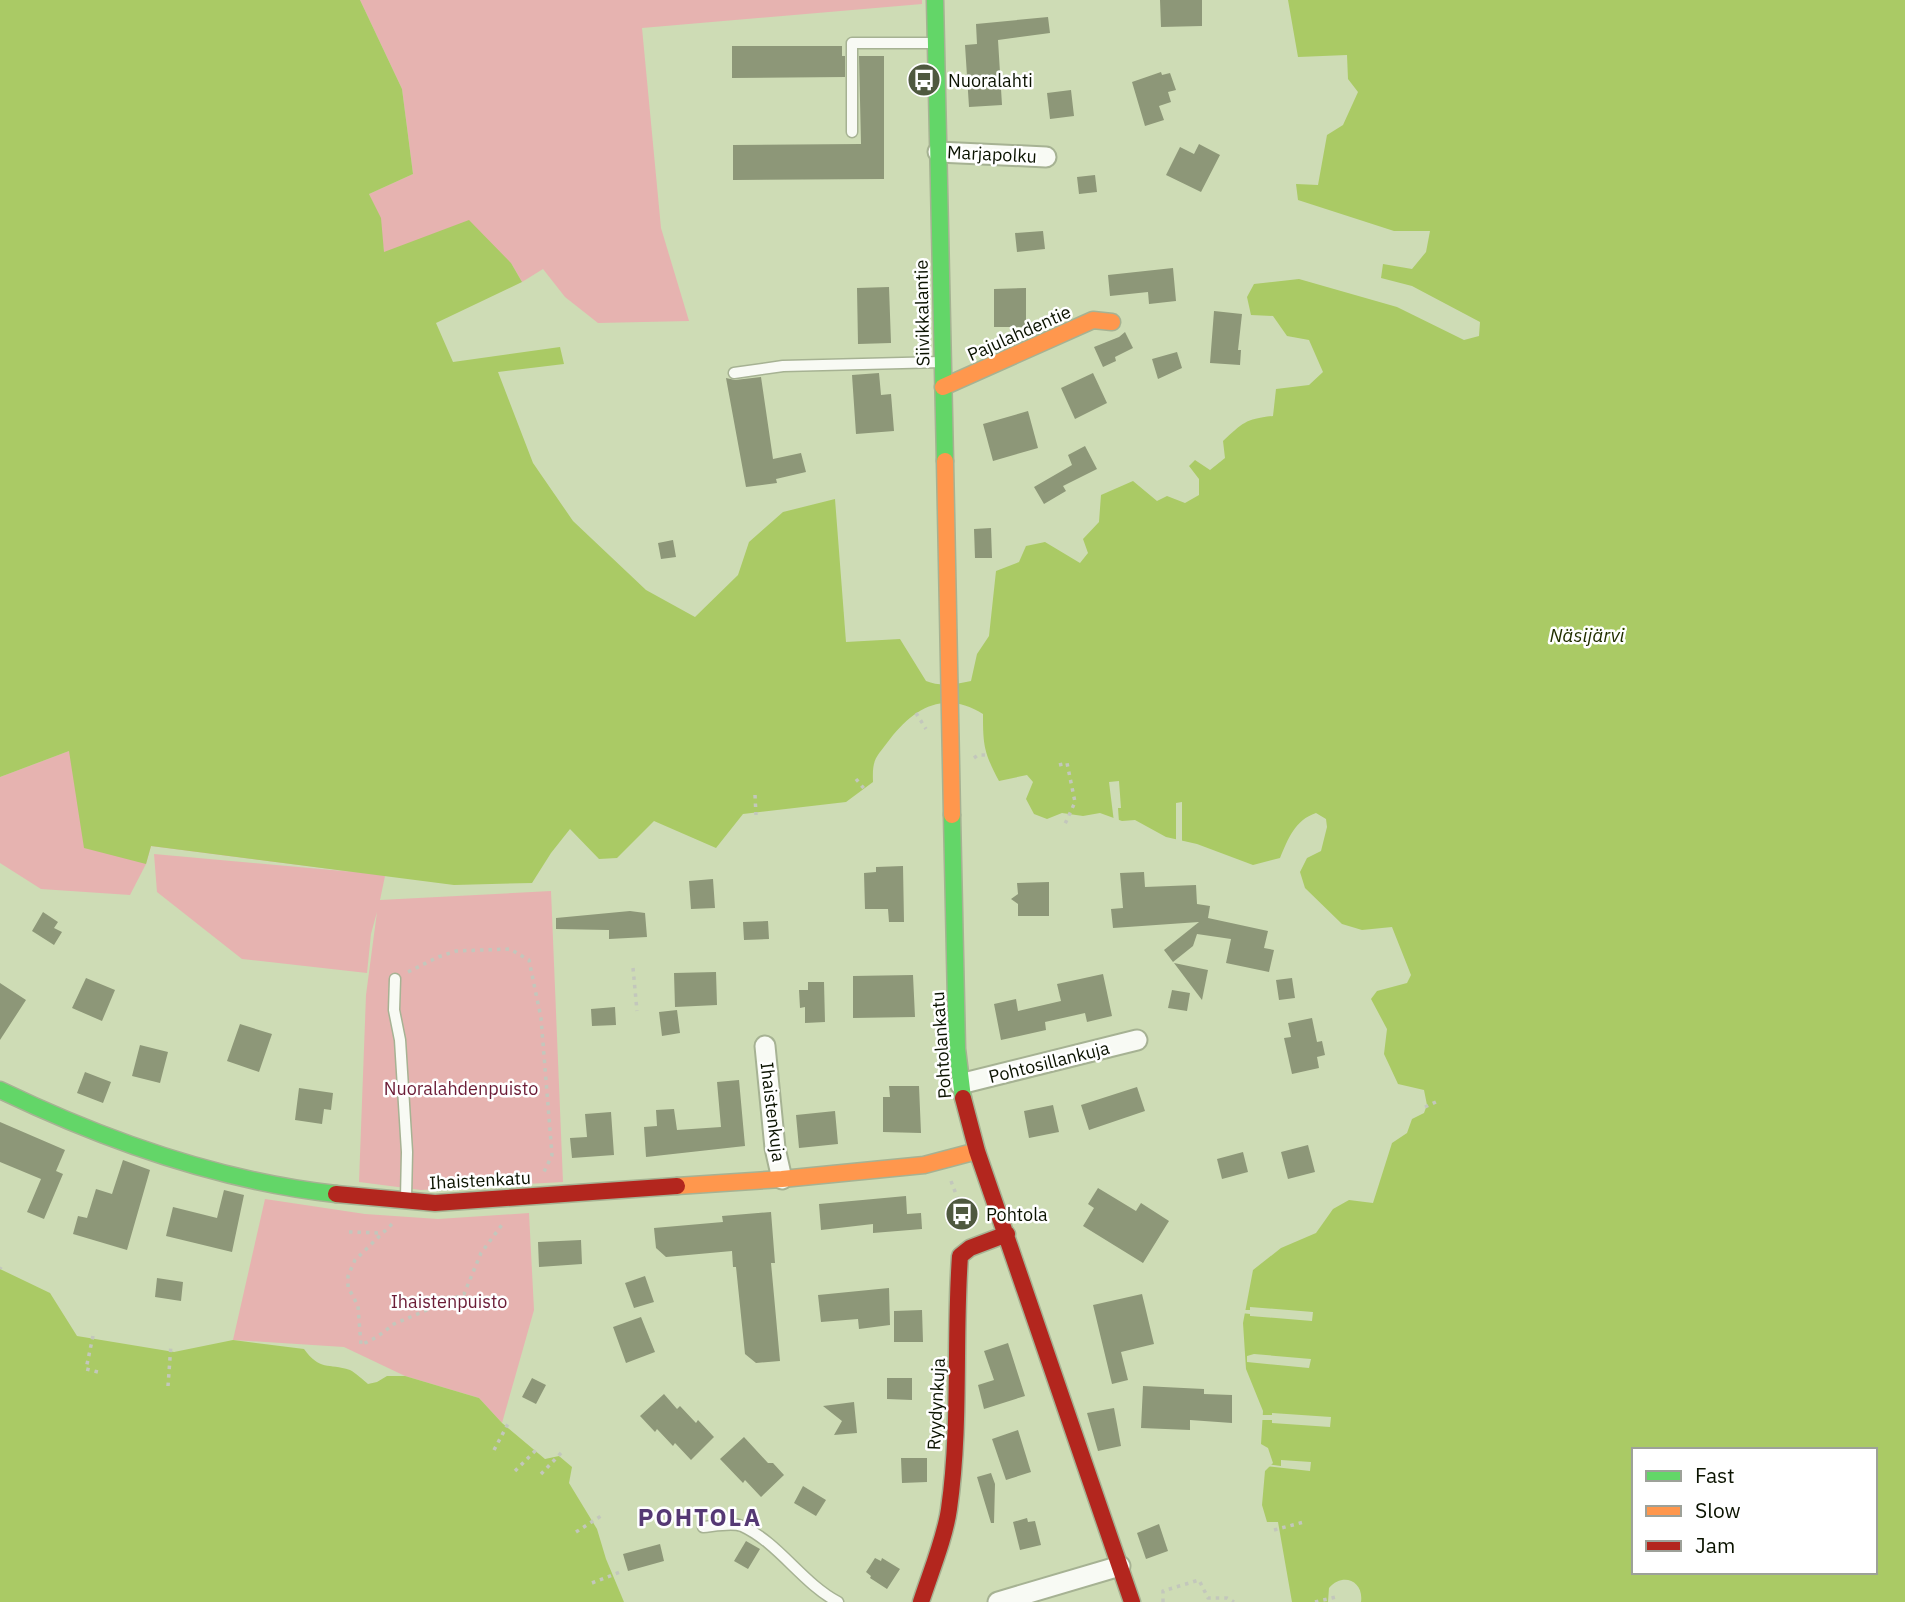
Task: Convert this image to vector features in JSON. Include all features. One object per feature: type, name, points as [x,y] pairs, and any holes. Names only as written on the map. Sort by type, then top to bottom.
[{"type":"main road","name":"Siivikkalantie","points":[[935,0],[948,626]]},
{"type":"main road","name":"Pajulahdentie","points":[[943,387],[1093,320],[1112,322]]},
{"type":"main road","name":"Pohtolankatu","points":[[948,626],[957,1049],[966,1116],[1132,1602]]},
{"type":"main road","name":"Ihaistenkatu","points":[[0,1090],[104,1135],[172,1158],[262,1184],[378,1201],[435,1203],[782,1179],[924,1165],[977,1151]]},
{"type":"main road","name":"Ryydynkuja","points":[[921,1602],[948,1511],[958,1381],[957,1297],[960,1256],[970,1248],[1007,1234]]},
{"type":"street","name":"Marjapolku","points":[[938,152],[1046,158]]},
{"type":"street","name":"Pohtosillankuja","points":[[960,1084],[1137,1040]]},
{"type":"street","name":"Ihaistenkuja","points":[[765,1046],[775,1148],[782,1179]]},
{"type":"street","points":[[998,1602],[1120,1566]]},
{"type":"lane","points":[[852,132],[852,43],[936,43]]},
{"type":"lane","points":[[734,373],[783,366],[943,362]]},
{"type":"lane","points":[[394,979],[394,1010],[400,1040],[407,1152],[406,1202]]},
{"type":"lane","points":[[703,1527],[740,1525],[774,1548],[826,1595],[838,1602]]},
{"type":"path","points":[[1059,765],[1067,763],[1075,802],[1065,824]]},
{"type":"path","points":[[856,779],[866,791]]},
{"type":"path","points":[[755,795],[757,816]]},
{"type":"path","points":[[394,979],[456,951],[510,949],[529,960],[541,1018],[552,1155],[533,1196]]},
{"type":"path","points":[[633,968],[637,1012]]},
{"type":"path","points":[[1425,1107],[1438,1101]]},
{"type":"path","points":[[406,1202],[403,1213],[355,1260],[348,1276],[348,1287],[358,1306],[361,1345],[394,1324],[464,1294],[481,1253],[508,1219]]},
{"type":"path","points":[[349,1232],[384,1233]]},
{"type":"path","points":[[93,1336],[86,1368],[98,1371]]},
{"type":"path","points":[[169,1386],[171,1343]]},
{"type":"path","points":[[494,1450],[509,1422]]},
{"type":"path","points":[[515,1471],[538,1448]]},
{"type":"path","points":[[541,1474],[563,1451]]},
{"type":"path","points":[[576,1532],[601,1516]]},
{"type":"path","points":[[1273,1530],[1304,1522]]},
{"type":"path","points":[[592,1583],[620,1573]]},
{"type":"path","points":[[1163,1602],[1163,1591],[1199,1580],[1208,1598],[1227,1598],[1234,1602]]},
{"type":"path","points":[[1315,1602],[1336,1597]]},
{"type":"green space","points":[[360,0],[922,0],[922,4],[642,28],[661,228],[689,321],[598,323],[565,297],[543,269],[522,282],[511,263],[384,253],[380,218],[369,194],[413,174],[402,89]]},
{"type":"green space","name":"Nuoralahdenpuisto","points":[[69,751],[385,876],[380,900],[551,891],[563,1182],[421,1190],[359,1182],[366,995],[377,912],[371,934],[367,973],[242,959],[157,892],[154,854],[354,872],[151,846],[146,864],[130,895],[41,889],[0,863],[0,777]]},
{"type":"green space","name":"Ihaistenpuisto","points":[[265,1199],[365,1214],[438,1219],[529,1213],[534,1310],[502,1423],[479,1398],[405,1376],[344,1347],[233,1340]]},
{"type":"water","name":"Näsijärvi","points":[[0,0],[360,0],[402,89],[413,174],[369,194],[381,218],[384,252],[469,220],[511,263],[522,282],[436,323],[453,362],[560,347],[564,364],[498,372],[533,463],[573,521],[646,590],[695,617],[738,575],[749,542],[783,512],[835,499],[846,642],[900,639],[926,681],[954,684],[971,681],[977,654],[989,636],[996,571],[1019,562],[1026,546],[1045,542],[1080,563],[1088,553],[1083,539],[1099,522],[1101,495],[1133,481],[1157,501],[1167,496],[1185,503],[1199,495],[1199,479],[1189,466],[1195,460],[1210,470],[1225,458],[1223,441],[1235,430],[1250,420],[1273,416],[1276,389],[1309,385],[1323,372],[1309,340],[1287,336],[1273,316],[1251,315],[1247,297],[1254,284],[1299,279],[1397,307],[1464,340],[1479,336],[1480,322],[1412,286],[1381,278],[1383,264],[1412,269],[1426,252],[1430,231],[1394,231],[1298,200],[1296,184],[1318,185],[1327,135],[1343,125],[1358,92],[1348,79],[1347,55],[1298,57],[1288,0],[1905,0],[1905,1602],[1361,1602],[1356,1584],[1340,1580],[1329,1588],[1328,1602],[1292,1602],[1278,1522],[1267,1522],[1262,1505],[1265,1471],[1273,1463],[1268,1448],[1261,1444],[1263,1411],[1246,1369],[1243,1323],[1253,1270],[1281,1248],[1316,1233],[1333,1209],[1349,1200],[1373,1203],[1392,1143],[1407,1133],[1412,1119],[1424,1113],[1427,1105],[1424,1090],[1398,1084],[1384,1054],[1387,1029],[1371,999],[1377,991],[1407,983],[1411,975],[1392,927],[1362,930],[1342,924],[1305,888],[1300,872],[1307,858],[1321,851],[1327,827],[1326,819],[1316,813],[1297,825],[1280,858],[1253,865],[1197,844],[1166,837],[1135,820],[1122,821],[1100,813],[1083,816],[1062,813],[1047,819],[1034,814],[1026,799],[1033,782],[1027,775],[999,781],[985,749],[983,714],[956,703],[943,703],[920,711],[900,728],[876,759],[873,782],[846,802],[743,814],[716,848],[654,821],[617,858],[599,859],[570,829],[532,883],[454,885],[151,846],[146,864],[84,848],[69,751],[0,777]]},
{"type":"water","points":[[0,1269],[50,1293],[77,1336],[174,1352],[233,1340],[304,1349],[315,1361],[350,1370],[368,1384],[387,1376],[405,1376],[479,1398],[502,1423],[545,1459],[559,1456],[572,1467],[569,1483],[597,1529],[624,1602],[0,1602]]},
{"type":"pier","points":[[1119,781],[1121,808],[1118,808],[1119,822],[1114,822],[1109,782]]},
{"type":"pier","points":[[1182,802],[1182,841],[1176,841],[1176,803]]},
{"type":"pier","points":[[1250,1307],[1313,1312],[1312,1321],[1241,1313],[1242,1310],[1250,1310]]},
{"type":"pier","points":[[1254,1354],[1311,1359],[1309,1368],[1247,1362],[1247,1356]]},
{"type":"pier","points":[[1272,1413],[1331,1417],[1330,1427],[1259,1420],[1259,1415]]},
{"type":"pier","points":[[1281,1460],[1311,1462],[1310,1471],[1266,1466],[1281,1466]]},
{"type":"building","points":[[1160,0],[1202,0],[1202,26],[1161,27]]},
{"type":"building","points":[[1048,17],[1050,33],[998,40],[1002,105],[969,107],[965,45],[977,44],[976,24]]},
{"type":"building","points":[[732,46],[842,46],[845,77],[732,78]]},
{"type":"building","points":[[859,56],[884,56],[884,179],[733,180],[733,145],[861,144]]},
{"type":"building","points":[[1161,72],[1162,75],[1170,73],[1176,90],[1168,92],[1171,102],[1159,106],[1164,120],[1145,126],[1132,82]]},
{"type":"building","points":[[1071,90],[1074,116],[1050,119],[1047,93]]},
{"type":"building","points":[[1199,144],[1220,155],[1201,192],[1166,175],[1180,147],[1194,154]]},
{"type":"building","points":[[1095,175],[1097,192],[1079,194],[1077,177]]},
{"type":"building","points":[[1043,231],[1045,249],[1017,252],[1015,233]]},
{"type":"building","points":[[1173,268],[1176,301],[1149,304],[1148,292],[1110,296],[1108,275]]},
{"type":"building","points":[[889,287],[891,343],[858,344],[857,288]]},
{"type":"building","points":[[1026,288],[1026,327],[994,327],[994,289]]},
{"type":"building","points":[[1214,311],[1242,314],[1238,350],[1241,350],[1240,365],[1210,363]]},
{"type":"building","points":[[1125,332],[1133,348],[1103,367],[1094,347]]},
{"type":"building","points":[[1177,352],[1182,368],[1158,379],[1152,359]]},
{"type":"building","points":[[879,373],[881,395],[891,394],[894,431],[856,434],[852,375]]},
{"type":"building","points":[[1093,373],[1107,403],[1075,419],[1061,388]]},
{"type":"building","points":[[761,377],[773,459],[801,453],[806,472],[776,479],[777,483],[746,487],[726,378],[735,380]]},
{"type":"building","points":[[1028,411],[1038,448],[993,461],[983,424]]},
{"type":"building","points":[[1085,446],[1097,469],[1063,486],[1066,491],[1044,504],[1034,487],[1072,465],[1068,455]]},
{"type":"building","points":[[991,528],[992,558],[975,558],[974,529]]},
{"type":"building","points":[[673,540],[676,557],[661,559],[658,543]]},
{"type":"building","points":[[903,866],[904,922],[889,922],[888,909],[865,909],[864,873],[876,872],[876,867]]},
{"type":"building","points":[[1144,872],[1145,887],[1196,885],[1197,904],[1210,906],[1208,918],[1268,931],[1264,948],[1274,950],[1269,972],[1226,963],[1231,939],[1197,934],[1193,946],[1173,962],[1164,950],[1199,922],[1113,928],[1111,909],[1123,908],[1120,873]]},
{"type":"building","points":[[713,879],[715,908],[691,909],[689,881]]},
{"type":"building","points":[[1049,882],[1049,916],[1018,916],[1018,904],[1011,899],[1018,894],[1017,883]]},
{"type":"building","points":[[630,911],[645,913],[647,937],[609,939],[609,930],[556,929],[556,918]]},
{"type":"building","points":[[43,912],[58,922],[54,928],[62,932],[54,945],[32,931]]},
{"type":"building","points":[[768,921],[769,939],[744,940],[743,922]]},
{"type":"building","points":[[1174,963],[1208,970],[1202,1000]]},
{"type":"building","points":[[716,972],[717,1005],[675,1007],[674,973]]},
{"type":"building","points":[[1103,974],[1112,1016],[1087,1022],[1085,1013],[1045,1022],[1046,1030],[1001,1040],[994,1004],[1016,999],[1018,1011],[1061,1001],[1057,984]]},
{"type":"building","points":[[913,975],[915,1017],[853,1018],[853,976]]},
{"type":"building","points":[[86,978],[115,990],[102,1021],[72,1008]]},
{"type":"building","points":[[1292,978],[1295,998],[1279,1000],[1276,980]]},
{"type":"building","points":[[808,982],[824,982],[825,1022],[805,1023],[805,1007],[800,1008],[799,990],[808,990]]},
{"type":"building","points":[[0,983],[26,1000],[0,1040]]},
{"type":"building","points":[[1172,990],[1190,993],[1187,1011],[1168,1008]]},
{"type":"building","points":[[615,1007],[616,1025],[592,1026],[591,1009]]},
{"type":"building","points":[[677,1010],[680,1033],[662,1036],[659,1012]]},
{"type":"building","points":[[1312,1018],[1317,1042],[1322,1041],[1325,1055],[1317,1057],[1319,1068],[1292,1074],[1284,1038],[1291,1037],[1288,1023]]},
{"type":"building","points":[[240,1024],[272,1034],[259,1072],[227,1061]]},
{"type":"building","points":[[140,1045],[168,1052],[160,1083],[132,1076]]},
{"type":"building","points":[[85,1072],[111,1082],[103,1103],[77,1093]]},
{"type":"building","points":[[739,1080],[745,1146],[646,1157],[644,1127],[657,1126],[656,1110],[674,1109],[677,1130],[721,1127],[717,1082]]},
{"type":"building","points":[[889,1086],[919,1086],[921,1133],[883,1132],[883,1097],[890,1097]]},
{"type":"building","points":[[1137,1087],[1145,1111],[1089,1130],[1081,1105]]},
{"type":"building","points":[[299,1088],[333,1093],[331,1110],[324,1109],[322,1124],[295,1120]]},
{"type":"building","points":[[1053,1105],[1059,1132],[1029,1138],[1024,1111]]},
{"type":"building","points":[[835,1111],[838,1144],[799,1148],[796,1115]]},
{"type":"building","points":[[611,1112],[614,1155],[572,1158],[570,1138],[587,1137],[585,1114]]},
{"type":"building","points":[[0,1122],[65,1150],[56,1171],[63,1174],[44,1219],[27,1212],[41,1179],[0,1162]]},
{"type":"building","points":[[1308,1145],[1315,1172],[1288,1179],[1281,1152]]},
{"type":"building","points":[[1243,1152],[1248,1172],[1222,1179],[1217,1159]]},
{"type":"building","points":[[123,1160],[150,1170],[127,1250],[73,1234],[78,1216],[87,1218],[96,1189],[112,1194]]},
{"type":"building","points":[[1098,1188],[1136,1211],[1141,1203],[1169,1221],[1143,1263],[1083,1226],[1094,1208],[1088,1204]]},
{"type":"building","points":[[224,1190],[244,1195],[232,1252],[166,1236],[173,1207],[217,1218]]},
{"type":"building","points":[[906,1196],[907,1214],[921,1213],[922,1229],[873,1233],[873,1224],[821,1230],[819,1204]]},
{"type":"building","points":[[771,1212],[775,1263],[771,1263],[780,1361],[756,1363],[745,1354],[732,1251],[666,1257],[656,1248],[654,1228],[723,1222],[722,1216]]},
{"type":"building","points":[[581,1240],[582,1264],[539,1267],[538,1242]]},
{"type":"building","points":[[645,1276],[654,1302],[634,1308],[625,1283]]},
{"type":"building","points":[[157,1278],[183,1282],[181,1301],[155,1297]]},
{"type":"building","points":[[889,1288],[890,1325],[859,1329],[858,1319],[821,1322],[818,1295]]},
{"type":"building","points":[[1142,1294],[1154,1344],[1121,1352],[1128,1380],[1112,1384],[1093,1305]]},
{"type":"building","points":[[922,1310],[923,1342],[894,1342],[894,1311]]},
{"type":"building","points":[[641,1317],[655,1352],[626,1363],[613,1327]]},
{"type":"building","points":[[1008,1343],[1025,1396],[984,1409],[978,1385],[994,1380],[984,1351]]},
{"type":"building","points":[[532,1378],[546,1385],[536,1404],[522,1397]]},
{"type":"building","points":[[887,1378],[912,1378],[912,1400],[887,1399]]},
{"type":"building","points":[[1143,1386],[1204,1389],[1204,1394],[1232,1395],[1232,1423],[1190,1420],[1190,1430],[1141,1428]]},
{"type":"building","points":[[664,1394],[677,1409],[680,1406],[714,1437],[691,1460],[675,1443],[673,1446],[640,1416]]},
{"type":"building","points":[[854,1402],[857,1433],[834,1435],[842,1421],[823,1406]]},
{"type":"building","points":[[1114,1408],[1121,1446],[1098,1451],[1087,1413]]},
{"type":"building","points":[[1018,1430],[1031,1472],[1006,1480],[992,1439]]},
{"type":"building","points":[[744,1437],[768,1463],[773,1463],[784,1475],[761,1497],[720,1459]]},
{"type":"building","points":[[901,1458],[927,1458],[927,1482],[902,1483]]},
{"type":"building","points":[[991,1473],[995,1484],[994,1523],[991,1523],[977,1477]]},
{"type":"building","points":[[803,1486],[826,1500],[816,1516],[794,1503]]},
{"type":"building","points":[[1027,1518],[1028,1522],[1035,1521],[1041,1545],[1020,1550],[1013,1522]]},
{"type":"building","points":[[1159,1524],[1168,1551],[1146,1559],[1137,1533]]},
{"type":"building","points":[[746,1541],[760,1549],[748,1569],[734,1561]]},
{"type":"building","points":[[660,1544],[664,1561],[628,1571],[623,1554]]},
{"type":"building","points":[[875,1558],[881,1561],[882,1558],[900,1569],[887,1589],[870,1578],[866,1572]]},
{"type":"traffic: fast","points":[[935,0],[945,461]]},
{"type":"traffic: fast","points":[[952,815],[957,1049],[963,1098]]},
{"type":"traffic: fast","points":[[0,1090],[81,1126],[164,1156],[249,1179],[336,1194]]},
{"type":"traffic: slow","points":[[943,387],[1093,320],[1112,322]]},
{"type":"traffic: slow","points":[[945,461],[952,815]]},
{"type":"traffic: slow","points":[[677,1186],[924,1165],[977,1151]]},
{"type":"traffic: jam","points":[[963,1098],[977,1151],[1132,1602]]},
{"type":"traffic: jam","points":[[336,1194],[435,1203],[677,1186]]},
{"type":"traffic: jam","points":[[921,1602],[944,1532],[953,1477],[960,1256],[970,1248],[1007,1234]]},
{"type":"place","name":"Nuoralahti","points":[[924,80]]},
{"type":"place","name":"Pohtola","points":[[962,1214]]},
{"type":"district","name":"POHTOLA","points":[[700,1517]]}]
